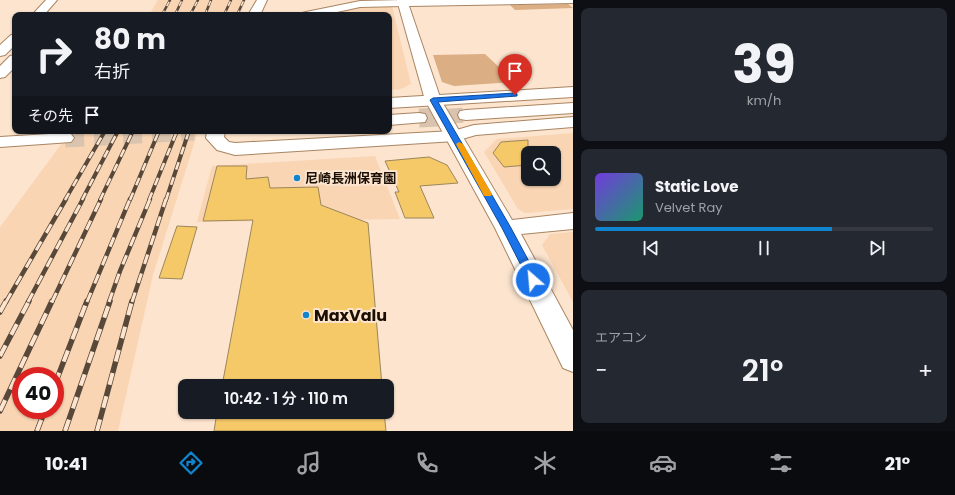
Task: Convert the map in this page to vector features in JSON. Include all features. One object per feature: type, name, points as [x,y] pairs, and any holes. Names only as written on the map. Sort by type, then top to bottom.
[{"type":"street","points":[[41,12],[52,0]]},
{"type":"street","points":[[256,12],[262,0]]},
{"type":"street","points":[[315,0],[319,12],[360,4],[402,1],[573,0]]},
{"type":"street","points":[[402,1],[433,100],[455,136],[506,228],[573,359]]},
{"type":"street","points":[[0,52],[12,41]]},
{"type":"street","points":[[0,74],[12,62]]},
{"type":"street","points":[[392,103],[573,92]]},
{"type":"street","points":[[466,115],[573,108]]},
{"type":"street","points":[[392,120],[419,118]]},
{"type":"street","points":[[216,134],[215,138],[223,146],[235,149],[455,136],[474,130],[573,122]]},
{"type":"street","points":[[0,142],[65,138]]},
{"type":"street","points":[[506,228],[573,221]]},
{"type":"shaded area","points":[[158,0],[246,0],[241,12],[151,12]]},
{"type":"shaded area","points":[[568,4],[573,8],[515,10],[510,5]]},
{"type":"shaded area","points":[[365,6],[392,6],[411,84],[401,89],[392,90],[392,12],[335,12]]},
{"type":"shaded area","points":[[485,54],[515,82],[454,86],[442,82],[433,55]]},
{"type":"shaded area","points":[[573,133],[573,209],[525,213],[518,209],[484,152],[497,139]]},
{"type":"shaded area","points":[[69,134],[197,134],[153,275],[118,431],[0,431],[0,227]]},
{"type":"shaded area","name":"尼崎長洲保育園","points":[[375,156],[400,219],[197,222],[212,166]]},
{"type":"shaded area","points":[[573,232],[573,302],[542,245],[550,234]]},
{"type":"building","points":[[528,140],[528,146],[521,146],[521,166],[504,167],[493,153],[501,142]]},
{"type":"building","points":[[429,157],[447,165],[458,183],[420,186],[434,218],[405,218],[395,192],[399,192],[385,161]]},
{"type":"building","name":"MaxValu","points":[[217,166],[247,166],[246,179],[268,177],[270,188],[318,187],[321,205],[368,223],[381,379],[223,379],[253,220],[203,221]]},
{"type":"building","points":[[177,226],[197,227],[182,279],[159,278]]},
{"type":"building","points":[[216,419],[385,419],[386,431],[214,431]]},
{"type":"tunnel","points":[[436,117],[466,115]]},
{"type":"tunnel","points":[[419,118],[436,117]]},
{"type":"tunnel","points":[[425,118],[436,117]]},
{"type":"tunnel","points":[[65,138],[139,134]]},
{"type":"railway","points":[[164,12],[170,0]]},
{"type":"railway","points":[[176,12],[182,0]]},
{"type":"railway","points":[[192,12],[198,0]]},
{"type":"railway","points":[[206,12],[211,0]]},
{"type":"railway","points":[[225,12],[231,0]]},
{"type":"railway","points":[[238,12],[244,0]]},
{"type":"railway","points":[[65,200],[103,134]]},
{"type":"railway","points":[[82,200],[116,134]]},
{"type":"railway","points":[[100,200],[132,134]]},
{"type":"railway","points":[[130,200],[158,134]]},
{"type":"railway","points":[[149,200],[176,134]]},
{"type":"railway","points":[[166,200],[188,134]]},
{"type":"railway","points":[[6,302],[66,199]]},
{"type":"railway","points":[[28,302],[83,199]]},
{"type":"railway","points":[[52,302],[101,199]]},
{"type":"railway","points":[[87,302],[130,199]]},
{"type":"railway","points":[[109,302],[120,271],[150,199]]},
{"type":"railway","points":[[132,302],[166,199]]},
{"type":"railway","points":[[0,312],[6,301]]},
{"type":"railway","points":[[0,356],[29,301]]},
{"type":"railway","points":[[0,411],[52,301]]},
{"type":"railway","points":[[62,367],[87,301]]},
{"type":"railway","points":[[65,431],[110,301]]},
{"type":"railway","points":[[97,431],[132,301]]},
{"type":"railway","points":[[37,431],[42,419]]},
{"type":"slow traffic","points":[[459,144],[487,194]]},
{"type":"place","name":"尼崎長洲保育園","points":[[297,178]]},
{"type":"place","name":"MaxValu","points":[[306,315]]},
{"type":"route","points":[[515,95],[433,100],[447,121],[533,280]]}]
